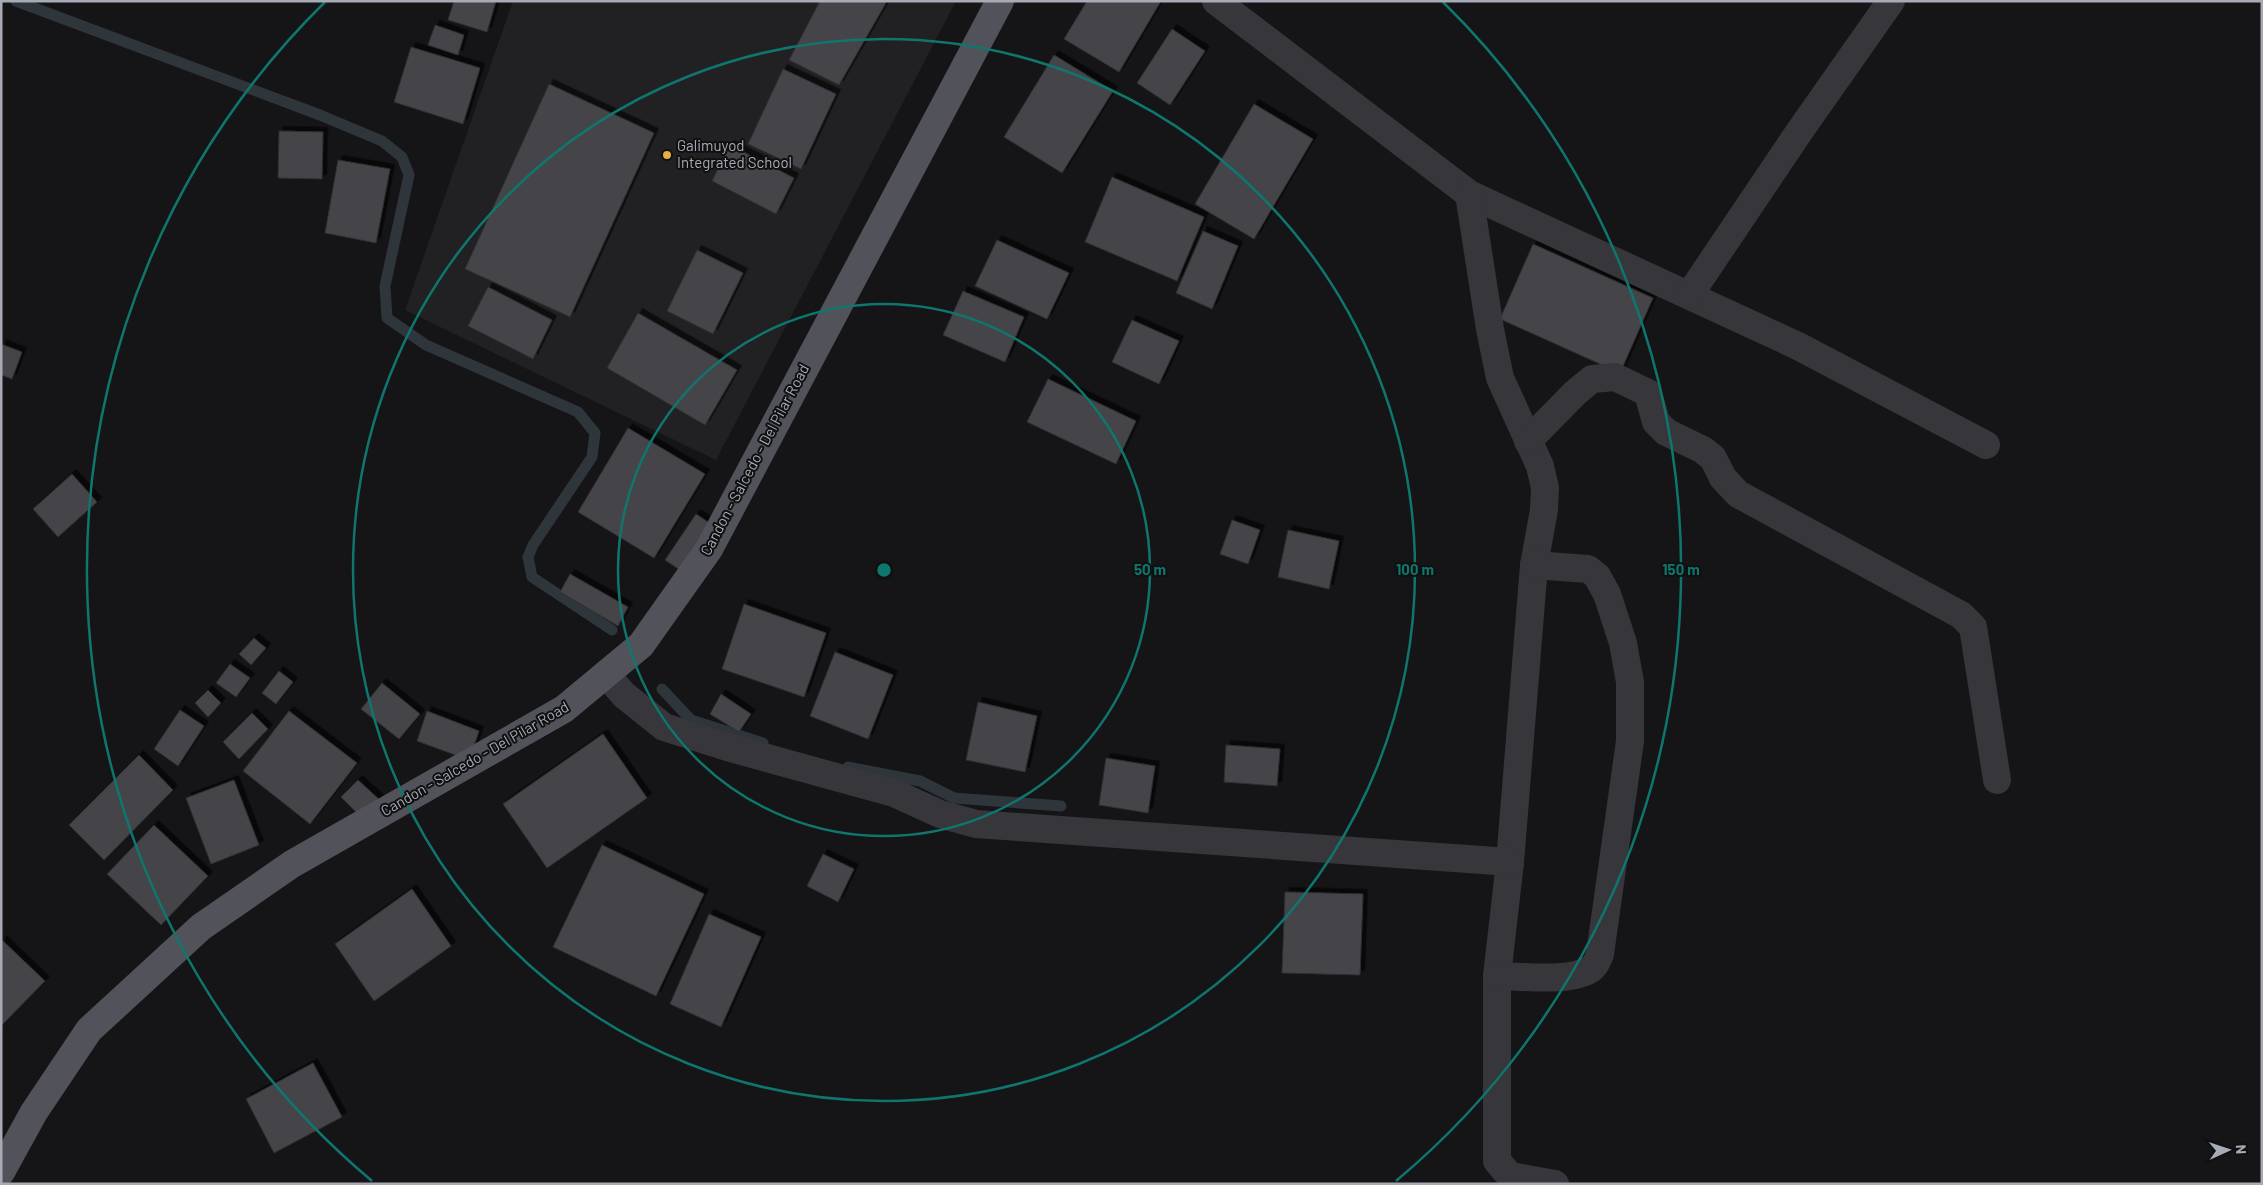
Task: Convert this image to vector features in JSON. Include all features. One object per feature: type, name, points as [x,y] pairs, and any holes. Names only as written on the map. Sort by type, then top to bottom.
[{"type":"main road","name":"Candon - Salcedo - Del Pilar Road","points":[[1,1172],[34,1112],[89,1030],[201,927],[292,864],[564,709],[640,645],[709,550],[1000,1]]},
{"type":"street","points":[[1216,1],[1470,194],[1690,294],[1798,346],[1986,445]]},
{"type":"street","points":[[1690,294],[1891,1]]},
{"type":"street","points":[[1470,194],[1490,329],[1500,378],[1540,466],[1545,488],[1544,510],[1534,565],[1510,862],[1497,976],[1497,1161],[1510,1176],[1555,1184]]},
{"type":"street","points":[[1528,441],[1575,392],[1592,379],[1614,378],[1648,393],[1656,422],[1666,432],[1703,450],[1713,458],[1723,478],[1738,494],[1961,615],[1973,627],[1996,780]]},
{"type":"street","points":[[1497,976],[1565,977],[1580,975],[1594,967],[1600,954],[1630,741],[1630,682],[1622,642],[1607,594],[1597,576],[1588,569],[1534,565]]},
{"type":"street","points":[[606,674],[624,695],[664,727],[727,747],[894,793],[940,814],[976,824],[1510,862]]},
{"type":"shaded area","name":"Galimuyod Integrated School","points":[[513,1],[956,1],[716,460],[405,310]]},
{"type":"building","points":[[454,1],[496,1],[487,32],[448,20]]},
{"type":"building","points":[[820,1],[887,1],[839,85],[789,60]]},
{"type":"building","points":[[1087,1],[1161,1],[1119,72],[1064,39]]},
{"type":"building","points":[[435,25],[464,35],[458,55],[428,45]]},
{"type":"building","points":[[1172,29],[1205,51],[1170,105],[1137,83]]},
{"type":"building","points":[[411,47],[480,68],[463,124],[394,102]]},
{"type":"building","points":[[1054,55],[1113,91],[1062,173],[1004,137]]},
{"type":"building","points":[[783,69],[836,94],[801,169],[748,144]]},
{"type":"building","points":[[549,84],[654,133],[570,317],[465,269]]},
{"type":"building","points":[[1254,104],[1313,139],[1254,239],[1195,204]]},
{"type":"building","points":[[279,131],[323,132],[322,179],[278,178]]},
{"type":"building","points":[[730,145],[794,178],[776,214],[712,181]]},
{"type":"building","points":[[338,160],[390,169],[376,243],[325,233]]},
{"type":"building","points":[[1112,177],[1204,217],[1177,281],[1085,242]]},
{"type":"building","points":[[1203,231],[1238,246],[1212,309],[1176,293]]},
{"type":"building","points":[[997,240],[1069,273],[1047,319],[975,286]]},
{"type":"building","points":[[1533,244],[1653,298],[1620,373],[1500,319]]},
{"type":"building","points":[[697,250],[743,273],[713,334],[667,311]]},
{"type":"building","points":[[488,287],[552,320],[533,359],[468,326]]},
{"type":"building","points":[[963,291],[1024,317],[1005,362],[943,335]]},
{"type":"building","points":[[638,313],[737,370],[705,425],[607,368]]},
{"type":"building","points":[[1132,320],[1179,341],[1159,384],[1112,362]]},
{"type":"building","points":[[1,344],[22,352],[12,379],[1,375]]},
{"type":"building","points":[[1048,379],[1136,421],[1116,464],[1027,422]]},
{"type":"building","points":[[628,428],[705,474],[654,558],[578,512]]},
{"type":"building","points":[[72,474],[97,502],[58,537],[33,509]]},
{"type":"building","points":[[696,514],[717,528],[686,574],[665,560]]},
{"type":"building","points":[[1232,520],[1260,530],[1248,564],[1220,554]]},
{"type":"building","points":[[1288,530],[1339,541],[1329,589],[1278,577]]},
{"type":"building","points":[[570,574],[628,607],[618,626],[560,592]]},
{"type":"building","points":[[744,604],[826,633],[804,697],[722,669]]},
{"type":"building","points":[[254,638],[266,648],[251,665],[239,654]]},
{"type":"building","points":[[835,652],[893,675],[868,739],[810,716]]},
{"type":"building","points":[[230,664],[250,678],[236,697],[216,683]]},
{"type":"building","points":[[279,671],[293,682],[276,704],[262,693]]},
{"type":"building","points":[[382,683],[420,714],[399,739],[361,709]]},
{"type":"building","points":[[208,690],[221,703],[208,717],[195,703]]},
{"type":"building","points":[[721,694],[751,714],[739,732],[710,714]]},
{"type":"building","points":[[978,702],[1037,716],[1025,772],[966,760]]},
{"type":"building","points":[[180,710],[204,726],[178,766],[154,749]]},
{"type":"building","points":[[289,711],[357,763],[310,824],[243,771]]},
{"type":"building","points":[[427,711],[479,731],[469,760],[417,741]]},
{"type":"building","points":[[252,713],[268,729],[239,759],[223,742]]},
{"type":"building","points":[[603,734],[647,798],[547,868],[503,804]]},
{"type":"building","points":[[1226,745],[1280,749],[1277,786],[1224,782]]},
{"type":"building","points":[[139,755],[173,790],[104,860],[69,825]]},
{"type":"building","points":[[1106,758],[1155,766],[1148,813],[1099,805]]},
{"type":"building","points":[[234,780],[259,845],[211,864],[186,798]]},
{"type":"building","points":[[358,780],[383,803],[365,821],[341,797]]},
{"type":"building","points":[[154,825],[208,876],[161,925],[107,874]]},
{"type":"building","points":[[602,845],[704,894],[656,996],[553,947]]},
{"type":"building","points":[[823,854],[854,869],[838,902],[807,886]]},
{"type":"building","points":[[412,889],[451,946],[374,1001],[335,944]]},
{"type":"building","points":[[1285,892],[1363,894],[1360,975],[1282,973]]},
{"type":"building","points":[[709,914],[761,937],[721,1027],[670,1004]]},
{"type":"building","points":[[1,941],[45,981],[1,1026]]},
{"type":"building","points":[[313,1063],[342,1117],[274,1153],[246,1099]]},
{"type":"waterway","points":[[16,1],[320,115],[382,141],[402,157],[409,175],[385,286],[387,318],[426,345],[578,412],[595,433],[592,457],[533,545],[528,557],[532,577],[612,630]]},
{"type":"waterway","points":[[662,689],[691,720],[763,743]]},
{"type":"waterway","points":[[848,767],[920,781],[954,798],[1061,806]]},
{"type":"place","name":"Galimuyod Integrated School","points":[[667,155]]}]
